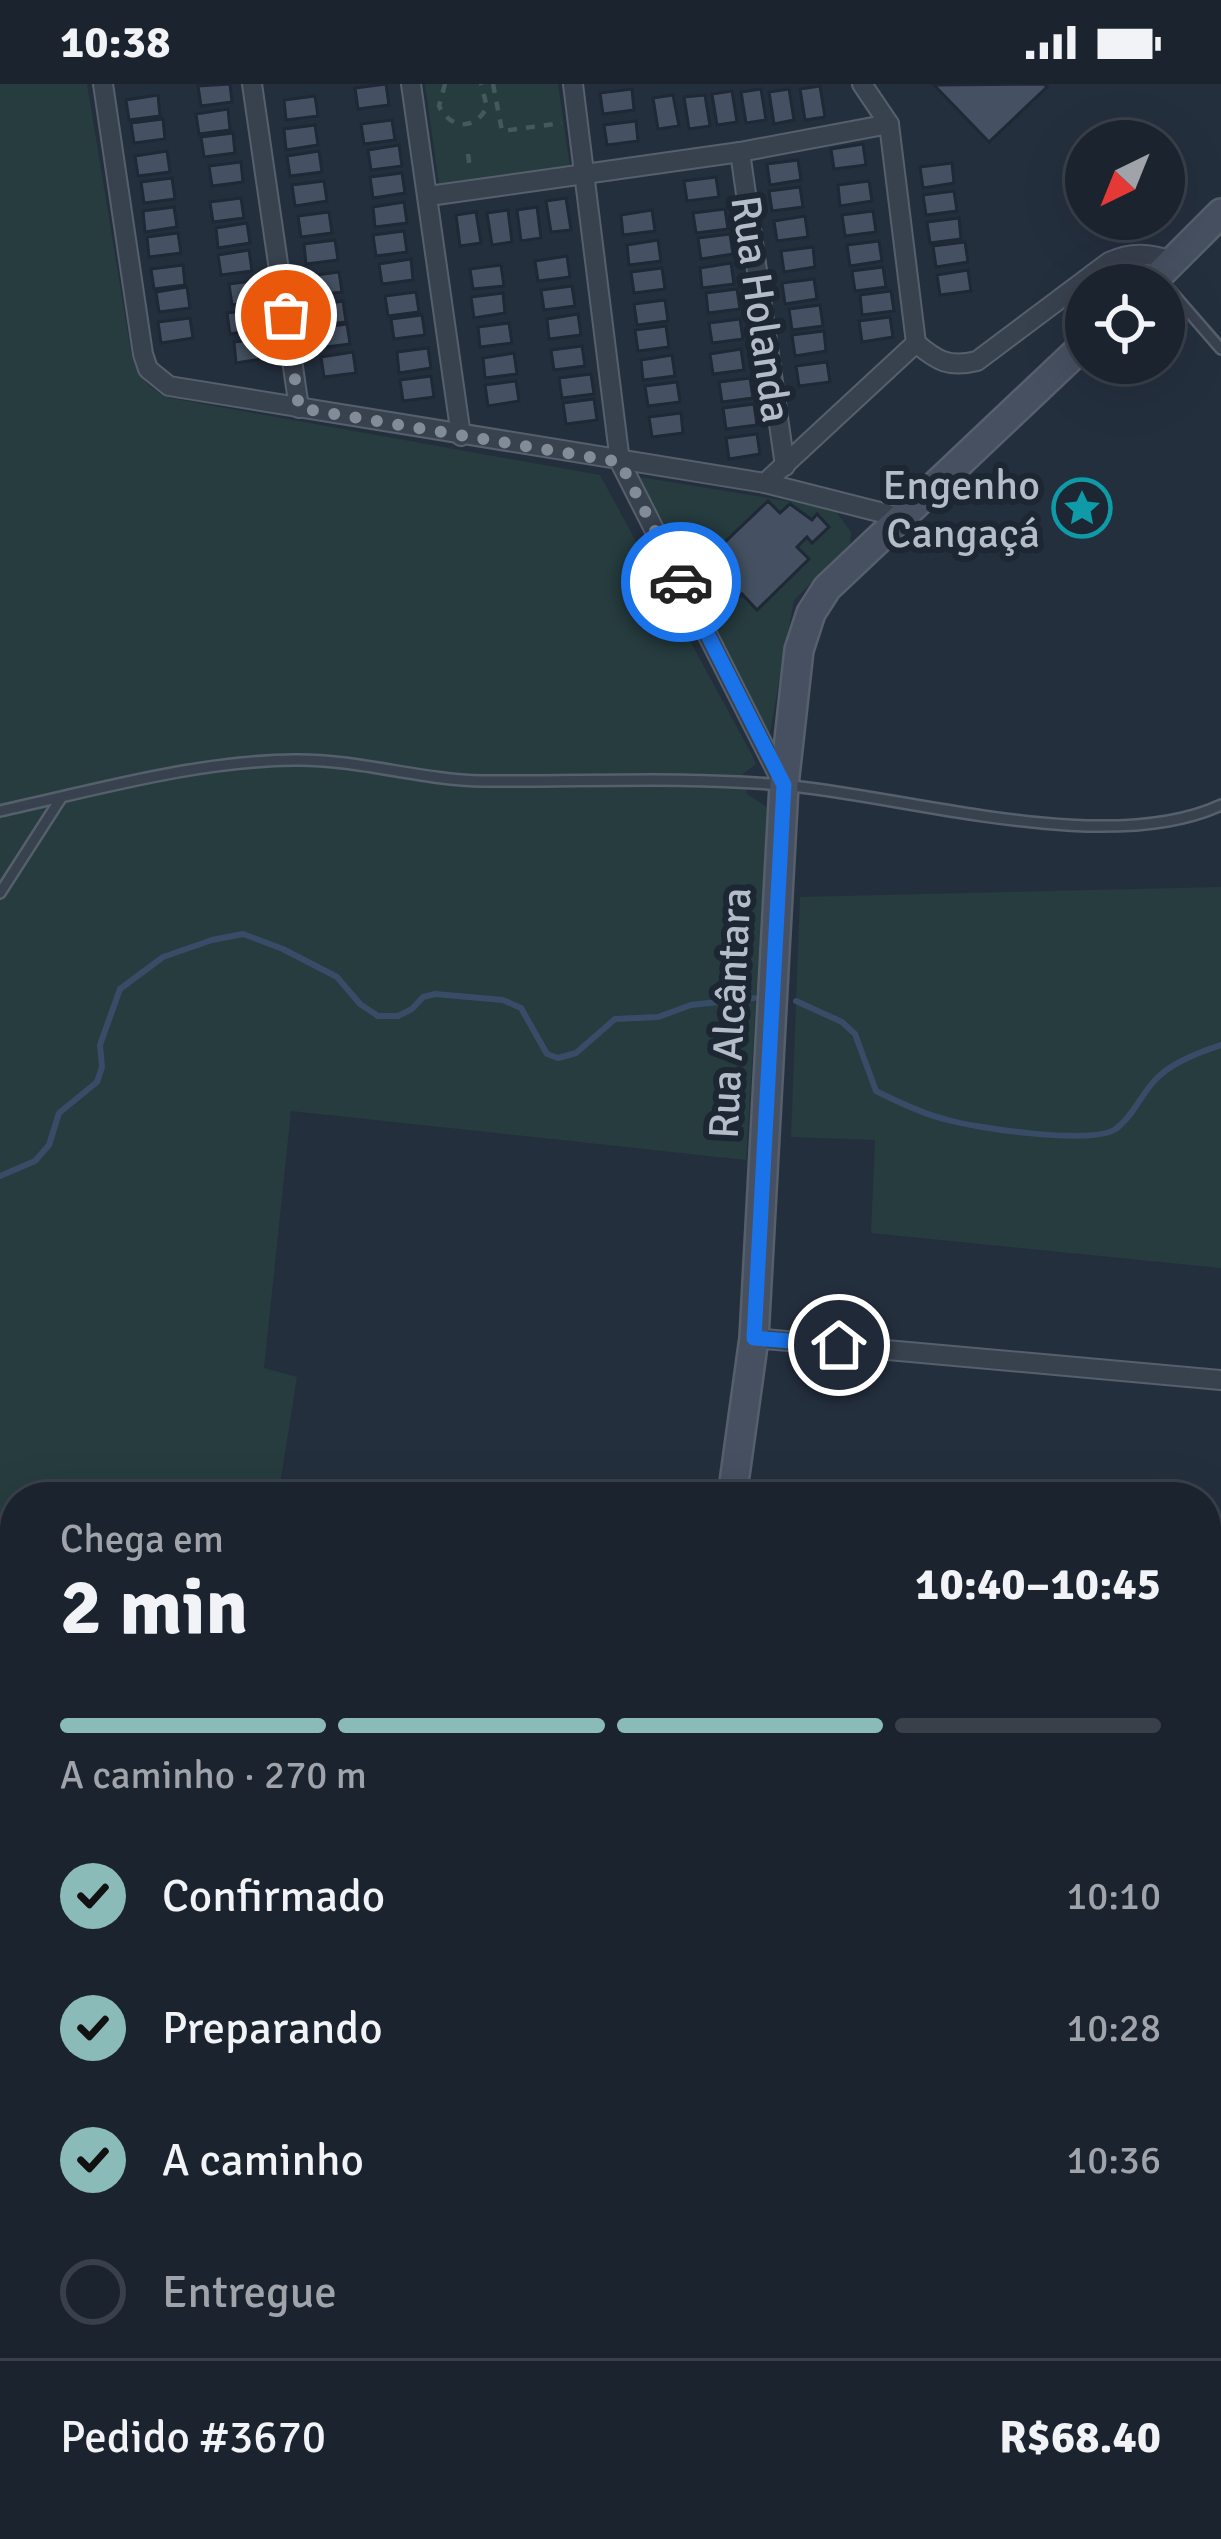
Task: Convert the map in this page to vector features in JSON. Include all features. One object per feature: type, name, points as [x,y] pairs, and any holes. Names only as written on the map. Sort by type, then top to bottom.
[{"type":"street","points":[[103,84],[148,369],[169,386],[764,483],[899,518]]},
{"type":"street","points":[[252,84],[299,408]]},
{"type":"street","points":[[411,84],[461,436]]},
{"type":"street","points":[[573,84],[620,462],[784,785]]},
{"type":"street","points":[[862,84],[889,124],[916,343],[938,361],[956,366],[977,361],[1065,295]]},
{"type":"street","points":[[428,196],[740,152],[889,124]]},
{"type":"street","name":"Rua Holanda","points":[[740,152],[784,466]]},
{"type":"street","points":[[1170,264],[1221,213]]},
{"type":"street","points":[[1106,264],[1127,254],[1148,254],[1154,264]]},
{"type":"street","points":[[764,483],[916,343]]},
{"type":"street","name":"Rua Alcântara","points":[[734,1482],[754,1338],[784,785],[799,650],[811,613],[827,588],[1065,363]]},
{"type":"street","points":[[754,1338],[1221,1380]]},
{"type":"lane","points":[[1185,305],[1221,350]]},
{"type":"lane","points":[[0,811],[239,763],[297,759],[476,781],[635,778],[784,785],[1052,823],[1138,825],[1198,816],[1221,805]]},
{"type":"lane","points":[[0,893],[61,798]]},
{"type":"path","points":[[445,84],[439,106],[454,124],[478,120],[492,99],[494,84]]},
{"type":"path","points":[[481,84],[492,99],[502,131],[564,122],[566,140]]},
{"type":"path","points":[[468,154],[472,181]]},
{"type":"green space","points":[[0,84],[87,84],[131,352],[149,386],[170,398],[600,475],[752,755],[756,764],[743,774],[747,794],[768,808],[746,1160],[291,1111],[264,1368],[297,1377],[280,1482],[0,1482]]},
{"type":"green space","points":[[425,84],[558,84],[570,167],[439,185]]},
{"type":"green space","points":[[633,476],[818,506],[837,513],[851,532],[850,546],[794,600],[770,732],[766,732]]},
{"type":"green space","points":[[1221,887],[1221,1268],[871,1233],[875,1140],[791,1137],[800,897]]},
{"type":"building","points":[[230,84],[232,102],[201,106],[198,86]]},
{"type":"building","points":[[386,84],[389,105],[358,109],[355,88]]},
{"type":"building","points":[[934,85],[1047,87],[989,142]]},
{"type":"building","points":[[820,86],[825,117],[805,120],[800,89]]},
{"type":"building","points":[[632,89],[634,110],[603,114],[600,93]]},
{"type":"building","points":[[761,89],[766,120],[746,123],[741,92]]},
{"type":"building","points":[[789,89],[794,120],[774,124],[769,92]]},
{"type":"building","points":[[732,91],[737,122],[717,125],[712,94]]},
{"type":"building","points":[[158,95],[160,116],[129,120],[126,100]]},
{"type":"building","points":[[673,95],[679,126],[658,129],[653,98]]},
{"type":"building","points":[[705,95],[710,126],[689,129],[684,97]]},
{"type":"building","points":[[315,96],[318,116],[286,120],[284,100]]},
{"type":"building","points":[[228,109],[230,130],[199,134],[196,114]]},
{"type":"building","points":[[163,119],[165,139],[134,143],[131,123]]},
{"type":"building","points":[[392,120],[395,140],[364,144],[361,124]]},
{"type":"building","points":[[636,121],[638,141],[607,145],[604,125]]},
{"type":"building","points":[[315,125],[318,145],[286,150],[284,129]]},
{"type":"building","points":[[233,133],[235,153],[204,157],[201,137]]},
{"type":"building","points":[[863,144],[866,165],[834,169],[831,149]]},
{"type":"building","points":[[399,145],[402,166],[371,170],[368,150]]},
{"type":"building","points":[[167,151],[170,172],[138,176],[135,156]]},
{"type":"building","points":[[319,151],[322,172],[290,176],[287,156]]},
{"type":"building","points":[[798,160],[801,180],[770,185],[767,164]]},
{"type":"building","points":[[241,162],[243,182],[212,186],[209,166]]},
{"type":"building","points":[[952,163],[954,183],[923,188],[920,167]]},
{"type":"building","points":[[402,173],[405,193],[373,198],[370,177]]},
{"type":"building","points":[[716,177],[719,197],[687,201],[684,181]]},
{"type":"building","points":[[172,178],[175,199],[144,203],[141,182]]},
{"type":"building","points":[[324,181],[327,201],[295,206],[292,185]]},
{"type":"building","points":[[869,181],[872,201],[840,206],[838,185]]},
{"type":"building","points":[[800,187],[803,207],[772,211],[769,191]]},
{"type":"building","points":[[954,191],[957,211],[926,215],[923,195]]},
{"type":"building","points":[[241,198],[244,218],[213,222],[210,202]]},
{"type":"building","points":[[566,198],[571,230],[551,232],[546,201]]},
{"type":"building","points":[[404,202],[407,223],[375,227],[373,207]]},
{"type":"building","points":[[174,207],[177,227],[145,232],[143,211]]},
{"type":"building","points":[[537,207],[541,238],[521,241],[517,210]]},
{"type":"building","points":[[725,209],[728,229],[696,233],[693,213]]},
{"type":"building","points":[[508,210],[512,242],[492,245],[487,213]]},
{"type":"building","points":[[652,210],[655,231],[623,235],[621,215]]},
{"type":"building","points":[[873,211],[876,232],[845,236],[842,215]]},
{"type":"building","points":[[329,212],[332,233],[301,237],[298,216]]},
{"type":"building","points":[[476,212],[481,243],[460,246],[456,215]]},
{"type":"building","points":[[805,216],[808,237],[777,241],[774,221]]},
{"type":"building","points":[[959,218],[961,239],[930,243],[927,222]]},
{"type":"building","points":[[247,223],[250,243],[218,248],[216,228]]},
{"type":"building","points":[[404,231],[407,252],[376,256],[373,235]]},
{"type":"building","points":[[178,233],[181,253],[149,257],[147,237]]},
{"type":"building","points":[[730,234],[733,254],[701,259],[698,238]]},
{"type":"building","points":[[335,240],[338,260],[306,264],[304,244]]},
{"type":"building","points":[[658,240],[661,261],[629,265],[627,245]]},
{"type":"building","points":[[879,241],[882,261],[850,266],[847,245]]},
{"type":"building","points":[[965,242],[968,262],[936,267],[933,246]]},
{"type":"building","points":[[813,247],[815,267],[784,272],[781,251]]},
{"type":"building","points":[[249,250],[252,271],[221,275],[218,255]]},
{"type":"building","points":[[567,256],[570,277],[538,281],[535,261]]},
{"type":"building","points":[[411,259],[413,280],[382,284],[379,264]]},
{"type":"building","points":[[731,263],[734,284],[702,288],[700,268]]},
{"type":"building","points":[[183,265],[185,285],[154,289],[151,269]]},
{"type":"building","points":[[501,265],[504,286],[473,289],[470,269]]},
{"type":"building","points":[[883,267],[886,287],[855,291],[852,271]]},
{"type":"building","points":[[662,268],[665,289],[634,293],[631,272]]},
{"type":"building","points":[[968,270],[971,291],[940,295],[937,275]]},
{"type":"building","points":[[339,272],[342,292],[310,296],[308,276]]},
{"type":"building","points":[[814,279],[817,299],[785,304],[782,283]]},
{"type":"building","points":[[260,280],[263,301],[232,305],[229,284]]},
{"type":"building","points":[[572,286],[575,306],[544,310],[541,290]]},
{"type":"building","points":[[187,287],[190,308],[159,312],[156,292]]},
{"type":"building","points":[[737,289],[740,309],[708,313],[706,293]]},
{"type":"building","points":[[891,291],[894,311],[862,315],[860,295]]},
{"type":"building","points":[[416,292],[419,312],[388,316],[385,296]]},
{"type":"building","points":[[503,293],[505,313],[474,318],[471,297]]},
{"type":"building","points":[[665,300],[668,321],[637,325],[634,304]]},
{"type":"building","points":[[343,301],[346,322],[314,326],[311,306]]},
{"type":"building","points":[[820,305],[823,326],[792,330],[789,309]]},
{"type":"building","points":[[259,309],[261,329],[230,334],[227,313]]},
{"type":"building","points":[[578,314],[581,335],[549,339],[547,319]]},
{"type":"building","points":[[422,315],[425,335],[394,339],[391,319]]},
{"type":"building","points":[[890,317],[893,337],[862,342],[859,321]]},
{"type":"building","points":[[190,318],[193,338],[161,343],[158,322]]},
{"type":"building","points":[[740,319],[743,339],[712,343],[709,323]]},
{"type":"building","points":[[509,323],[512,343],[480,347],[478,327]]},
{"type":"building","points":[[347,324],[350,344],[318,348],[316,328]]},
{"type":"building","points":[[666,326],[669,347],[638,351],[635,330]]},
{"type":"building","points":[[824,331],[826,351],[795,356],[792,335]]},
{"type":"building","points":[[265,338],[268,358],[236,363],[234,342]]},
{"type":"building","points":[[582,346],[585,366],[554,370],[551,350]]},
{"type":"building","points":[[428,348],[431,368],[399,373],[397,352]]},
{"type":"building","points":[[741,349],[744,370],[713,374],[710,354]]},
{"type":"building","points":[[353,352],[356,373],[324,377],[321,357]]},
{"type":"building","points":[[514,353],[517,374],[485,378],[483,358]]},
{"type":"building","points":[[672,355],[675,376],[643,380],[641,360]]},
{"type":"building","points":[[827,362],[830,382],[799,386],[796,366]]},
{"type":"building","points":[[591,374],[594,394],[562,398],[559,378]]},
{"type":"building","points":[[431,376],[434,397],[403,401],[400,380]]},
{"type":"building","points":[[750,378],[753,398],[722,402],[719,382]]},
{"type":"building","points":[[516,381],[519,401],[488,406],[485,385]]},
{"type":"building","points":[[677,382],[680,402],[648,406],[645,386]]},
{"type":"building","points":[[594,399],[597,420],[566,424],[563,403]]},
{"type":"building","points":[[754,404],[757,425],[726,429],[723,408]]},
{"type":"building","points":[[681,413],[683,433],[652,437],[649,417]]},
{"type":"building","points":[[757,434],[760,454],[729,459],[726,438]]},
{"type":"building","points":[[768,501],[780,513],[790,504],[812,520],[817,514],[829,527],[812,543],[807,537],[797,547],[809,559],[757,610],[742,594],[734,602],[704,562]]},
{"type":"waterway","points":[[0,1176],[35,1161],[49,1145],[59,1113],[97,1082],[102,1067],[100,1045],[120,989],[163,957],[212,940],[243,934],[283,949],[337,977],[360,1004],[378,1016],[398,1016],[435,994],[503,1000],[521,1008],[547,1054],[558,1058],[576,1053],[615,1019],[658,1017],[691,1005],[754,998]]},
{"type":"waterway","points":[[796,1001],[842,1022],[855,1034],[876,1091],[944,1119],[1034,1134],[1085,1135],[1117,1128],[1162,1073],[1221,1045]]},
{"type":"way so far","points":[[286,315],[299,408],[620,462],[681,582]]},
{"type":"place","name":"Engenho Cangaçá","points":[[1082,508]]},
{"type":"route","points":[[681,582],[784,785],[754,1338],[839,1345]]}]
